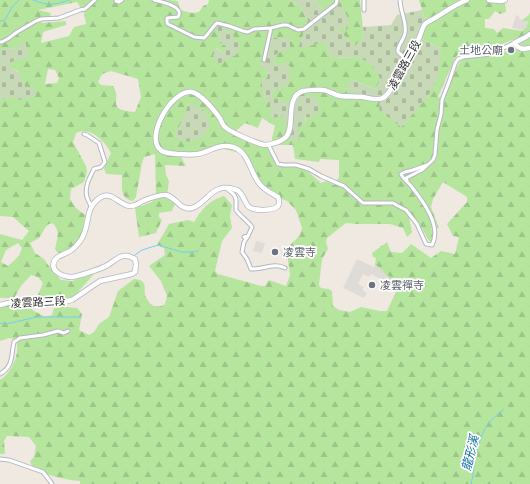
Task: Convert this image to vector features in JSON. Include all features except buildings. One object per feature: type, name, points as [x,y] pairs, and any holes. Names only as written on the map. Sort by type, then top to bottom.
[{"type":"street","points":[[0,42],[36,21],[41,19],[59,18],[85,9],[95,0]]},
{"type":"street","points":[[116,0],[119,2],[122,0]]},
{"type":"street","points":[[154,0],[171,5],[180,12],[178,17],[167,18],[166,22],[168,24],[194,36],[204,38],[217,23],[248,32],[254,29],[271,28],[283,25],[287,25],[298,30],[304,29],[336,4],[337,0]]},
{"type":"street","points":[[364,0],[364,10]]},
{"type":"street","points":[[400,0],[405,31],[398,48],[398,52],[406,59]]},
{"type":"street","name":"凌雲路三段","points":[[269,146],[287,135],[293,100],[303,91],[326,90],[341,96],[358,96],[374,99],[382,98],[387,95],[406,59],[419,39],[424,25],[449,8],[467,0]]},
{"type":"street","points":[[488,0],[505,0]]},
{"type":"street","points":[[264,60],[271,28]]},
{"type":"street","points":[[407,182],[406,178],[422,170],[433,160],[435,155],[442,100],[458,59],[463,57],[491,54],[530,34]]},
{"type":"street","points":[[514,43],[518,48],[524,50],[530,48]]},
{"type":"street","points":[[84,134],[99,143],[105,162],[101,167],[94,168],[88,180],[87,198],[91,206],[98,199],[104,196],[110,196],[129,206],[133,206],[143,200],[167,195],[181,206],[192,208],[197,206],[218,189],[232,188],[239,191],[251,208],[263,210],[275,208],[279,204],[278,197],[260,185],[255,178],[245,155],[240,150],[233,147],[217,146],[199,154],[192,155],[164,152],[157,145],[155,135],[165,110],[169,104],[180,95],[192,92],[197,94],[214,111],[226,128],[261,144],[269,146],[278,164],[296,165],[309,169],[344,186],[363,203],[393,203],[406,210],[417,224],[426,244],[432,245],[435,233],[428,210],[401,174],[427,165]]},
{"type":"street","points":[[225,188],[236,196],[236,210],[249,222],[252,227],[244,242],[242,252],[251,269],[271,266],[282,266],[285,268]]},
{"type":"street","name":"凌雲路三段","points":[[0,304],[21,301],[58,303],[70,301],[100,281],[135,272],[135,259],[132,257],[122,256],[118,257],[106,266],[71,277],[57,272],[54,269],[54,261],[58,257],[72,251],[83,237],[91,206]]},
{"type":"street","points":[[244,237],[248,236]]},
{"type":"street","points":[[0,374],[8,367],[12,358],[14,342],[20,338],[43,335],[58,331],[64,333],[68,331]]},
{"type":"street","points":[[0,459],[9,460],[43,472],[52,484]]},
{"type":"green space","points":[[0,0],[170,0],[178,1],[180,10],[192,13],[199,12],[203,6],[208,4],[209,0],[289,0],[300,6],[308,20],[325,42],[331,58],[358,57],[372,64],[381,80],[375,89],[353,80],[380,101],[401,127],[427,97],[436,81],[441,49],[422,39],[418,35],[425,19],[419,0],[505,0],[506,12],[500,14],[495,11],[489,19],[485,19],[485,28],[494,29],[497,33],[503,28],[522,31],[524,29],[521,21],[529,15],[530,12],[530,484],[80,484],[80,481],[56,477],[33,469],[30,461],[34,457],[36,446],[29,437],[7,436],[4,441],[5,453],[0,454],[0,380],[7,374],[13,365],[17,355],[17,345],[14,339],[9,338],[0,341],[0,308],[20,303],[45,317],[52,315],[54,308],[58,306],[77,308],[82,314],[79,330],[89,335],[94,332],[99,324],[109,317],[118,291],[134,279],[143,282],[145,295],[153,306],[162,306],[165,304],[167,296],[161,281],[149,266],[165,255],[164,248],[157,245],[169,224],[188,220],[194,222],[206,206],[214,200],[224,196],[232,205],[230,216],[232,228],[222,241],[215,271],[218,274],[261,286],[265,286],[269,280],[286,286],[290,275],[287,253],[289,246],[300,235],[302,228],[296,210],[287,201],[271,195],[265,190],[243,155],[220,148],[182,155],[182,159],[186,166],[165,165],[166,175],[169,181],[167,196],[175,204],[172,211],[159,213],[159,217],[162,220],[156,233],[139,237],[135,208],[152,202],[156,196],[155,154],[144,157],[136,197],[133,201],[129,200],[123,195],[122,175],[106,174],[104,168],[111,153],[108,148],[92,133],[81,131],[76,133],[73,142],[86,166],[87,172],[84,182],[71,189],[70,199],[76,208],[85,215],[82,235],[73,248],[64,253],[58,253],[55,249],[57,229],[52,223],[47,225],[39,238],[30,243],[35,253],[44,259],[61,280],[72,281],[94,274],[70,301],[40,300],[37,297],[43,283],[38,277],[31,275],[21,286],[14,298],[0,298],[0,234],[22,240],[29,231],[13,217],[0,216],[0,97],[3,99],[31,87],[25,87],[18,71],[9,67],[16,49],[9,48],[0,50]],"holes":[[[77,2],[84,13],[86,24],[74,27],[69,36],[41,43],[43,32],[66,25],[66,21],[42,23],[40,20],[49,19],[51,13],[38,10]],[[220,35],[236,55],[212,54],[216,48],[224,53],[227,46],[218,42]],[[269,35],[279,39],[281,51],[274,56],[276,87],[271,97],[287,124],[282,116],[274,118],[270,102],[265,100],[264,93],[268,70]],[[515,39],[515,48],[492,56],[466,58],[461,60],[444,98],[438,97],[455,58],[459,53],[465,51],[488,50]],[[48,69],[55,70],[59,78],[57,83],[45,84]],[[111,71],[138,79],[141,97],[135,112],[126,111],[117,107],[116,91],[113,86],[101,85],[98,82],[102,74]],[[304,96],[306,122],[298,128],[293,124],[294,104],[298,97]],[[262,118],[275,126],[272,138],[273,145],[293,145],[295,159],[319,162],[320,159],[339,160],[339,177],[334,185],[327,181],[321,183],[306,170],[278,163],[265,144],[235,132],[245,123],[258,128]],[[443,182],[467,197],[467,202],[447,224],[453,236],[459,237],[455,254],[441,251],[431,258],[411,244],[402,253],[391,252],[387,242],[372,253],[373,257],[376,258],[374,270],[380,278],[399,285],[387,311],[361,307],[350,312],[339,310],[333,306],[332,291],[321,288],[319,285],[322,259],[328,249],[326,242],[327,238],[346,223],[390,224],[403,228],[407,237],[412,232],[409,218],[419,223],[429,241],[436,241],[431,228],[439,228],[431,207],[433,199]],[[18,243],[22,248],[19,256],[8,266],[1,262],[6,250]]]},
{"type":"green space","points":[[289,0],[316,0],[320,8],[329,13],[340,2],[349,20],[347,30],[336,28],[355,46],[364,38],[363,27],[391,25],[397,15],[422,10],[425,19],[418,35],[398,69],[389,92],[375,99],[345,89],[352,80],[375,89],[381,80],[371,64],[358,57],[331,58],[325,42],[298,49],[308,20],[300,6]]},
{"type":"green space","points":[[316,0],[360,0],[364,38],[355,46],[335,27],[339,2],[329,13],[320,8]]},
{"type":"green space","points":[[217,23],[231,33],[240,47],[236,55],[218,64],[212,54],[215,48],[224,53],[226,46],[218,42],[220,35],[215,29],[215,25]]},
{"type":"green space","points":[[269,35],[279,39],[290,37],[290,51],[281,51],[274,56],[275,67],[284,63],[290,66],[289,84],[283,88],[276,87],[271,97],[290,103],[287,125],[282,116],[274,118],[271,117],[270,102],[265,100],[264,93],[260,88],[262,79],[267,78],[268,70],[260,66],[264,60]]},
{"type":"green space","points":[[422,39],[441,49],[438,74],[435,84],[424,101],[401,127],[379,110],[380,101],[385,101],[392,93],[408,60]]},
{"type":"green space","points":[[25,42],[29,57],[11,62],[9,67],[20,74],[25,87],[31,87],[35,90],[36,96],[18,100],[12,96],[3,99],[0,97],[0,50],[9,48],[16,49],[20,43]]},
{"type":"green space","points":[[298,97],[316,97],[319,104],[318,113],[313,117],[305,117],[306,122],[298,128],[299,140],[291,141],[288,139],[294,107]]},
{"type":"green space","points":[[189,104],[199,107],[205,112],[209,122],[209,128],[202,137],[190,142],[174,138]]},
{"type":"shaded area","points":[[516,15],[523,21],[529,20],[526,28],[521,30],[512,28]]},
{"type":"shaded area","points":[[256,241],[265,243],[262,253],[253,251]]},
{"type":"shaded area","points":[[357,259],[374,267],[376,265],[390,277],[387,282],[371,274],[369,277],[363,274],[358,284],[364,287],[362,290],[367,293],[364,298],[343,288]]},
{"type":"waterway","points":[[0,21],[5,20],[12,7],[19,0]]},
{"type":"waterway","points":[[33,0],[52,4],[70,0]]},
{"type":"waterway","points":[[135,255],[142,250],[158,245],[182,252],[198,251]]},
{"type":"waterway","points":[[0,323],[6,324],[37,317],[81,317]]},
{"type":"waterway","name":"龍形溪","points":[[471,484],[476,455],[485,429],[504,409]]},
{"type":"place","name":"土地公廟","points":[[511,50]]},
{"type":"place","name":"凌雲寺","points":[[275,252]]},
{"type":"place","name":"凌雲禪寺","points":[[372,285]]}]
